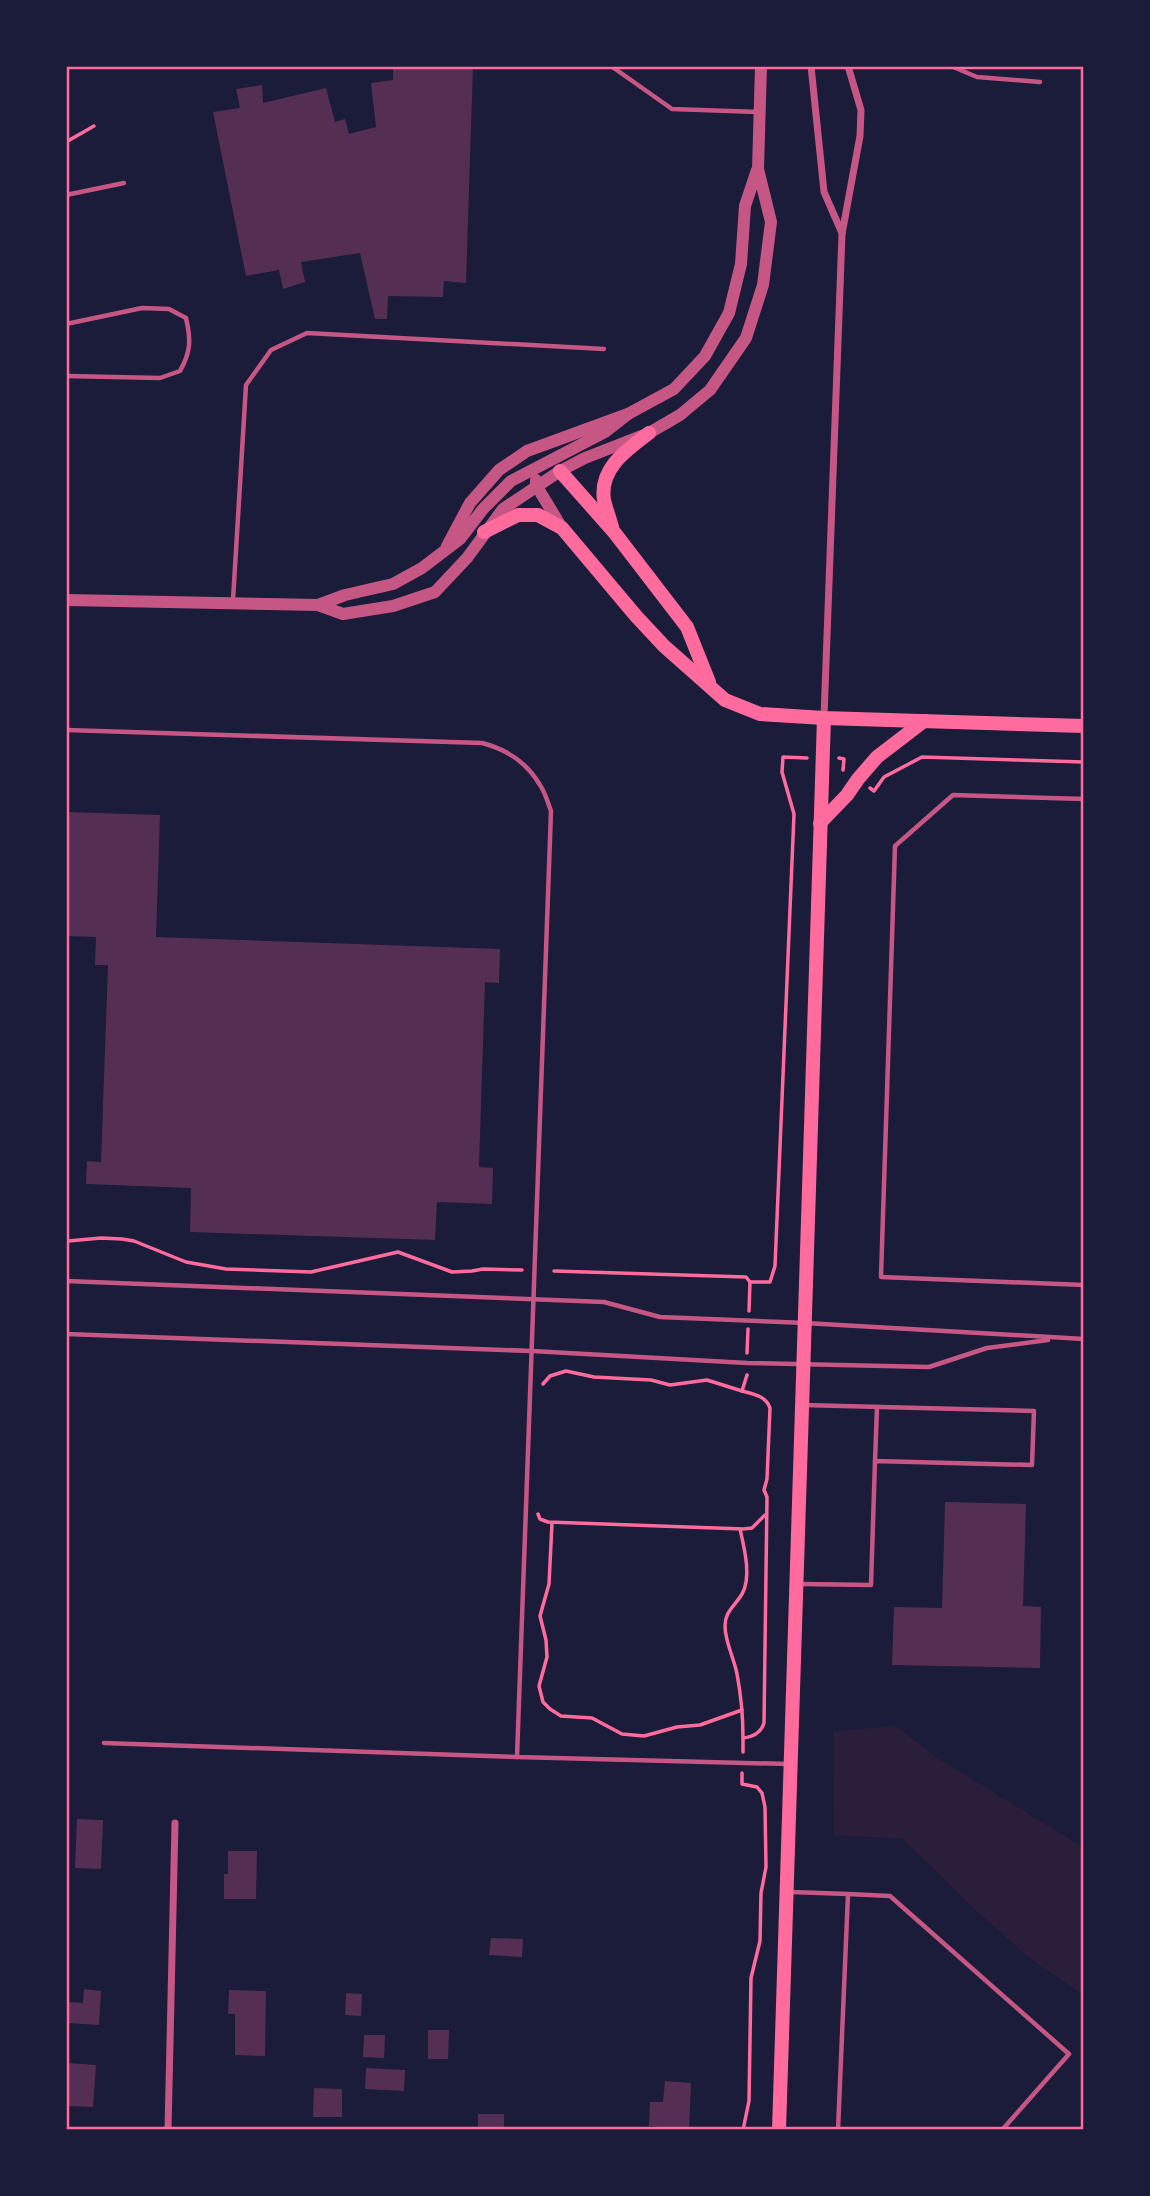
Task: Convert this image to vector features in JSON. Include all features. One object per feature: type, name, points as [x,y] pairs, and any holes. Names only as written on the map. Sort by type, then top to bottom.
[{"type":"main road","points":[[614,532],[604,498],[606,478],[614,461],[649,433]]},
{"type":"main road","points":[[560,471],[614,532],[687,627],[710,687]]},
{"type":"main road","points":[[484,532],[518,515],[538,515],[562,528],[636,617],[664,646],[725,700],[760,714],[1083,726]]},
{"type":"main road","points":[[779,2130],[824,718]]},
{"type":"main road","points":[[820,823],[847,795],[877,757],[924,721]]},
{"type":"street","points":[[66,600],[318,605],[343,614],[393,606],[435,592],[467,558],[503,509],[536,485],[585,458],[649,433],[680,415],[710,390],[746,338],[763,285],[771,222],[758,169],[761,66]]},
{"type":"street","points":[[811,66],[824,192],[842,234]]},
{"type":"street","points":[[824,718],[842,234],[861,123],[861,110],[848,66]]},
{"type":"street","points":[[444,550],[470,503],[499,470],[527,450],[622,416],[674,389],[705,356],[729,313],[741,264],[745,206],[758,169]]},
{"type":"street","points":[[318,605],[345,595],[393,584],[422,568],[460,539],[483,509],[511,481],[605,432],[622,416]]},
{"type":"street","points":[[537,466],[560,471]]},
{"type":"street","points":[[537,466],[536,485],[562,528]]},
{"type":"street","points":[[168,2130],[175,1823]]},
{"type":"lane","points":[[611,66],[672,108],[759,112]]},
{"type":"lane","points":[[951,66],[977,78],[1040,82]]},
{"type":"lane","points":[[66,195],[124,183]]},
{"type":"lane","points":[[66,324],[142,308],[169,309],[186,318],[191,339],[187,359],[180,371],[160,378],[66,376]]},
{"type":"lane","points":[[233,604],[246,385],[271,350],[307,333],[604,349]]},
{"type":"lane","points":[[66,730],[482,743],[497,746],[519,760],[540,785],[551,811],[517,1757]]},
{"type":"lane","points":[[1083,799],[953,795],[895,846],[881,1277],[1083,1285]]},
{"type":"lane","points":[[66,1281],[604,1302],[660,1317],[805,1322],[1083,1339]]},
{"type":"lane","points":[[66,1334],[531,1351],[747,1363],[929,1367],[987,1348],[1060,1338]]},
{"type":"lane","points":[[802,1405],[1034,1411],[1032,1465],[875,1461]]},
{"type":"lane","points":[[797,1584],[872,1585],[877,1407]]},
{"type":"lane","points":[[104,1743],[791,1764]]},
{"type":"lane","points":[[787,1892],[890,1896],[1069,2054],[1002,2130]]},
{"type":"lane","points":[[838,2130],[848,1894]]},
{"type":"path","points":[[66,142],[94,127]]},
{"type":"path","points":[[68,1241],[101,1238],[134,1241],[186,1262],[226,1269],[311,1272],[398,1252],[452,1272],[483,1269],[522,1270]]},
{"type":"path","points":[[554,1271],[746,1276],[750,1282]]},
{"type":"path","points":[[543,1386],[550,1376],[566,1371],[594,1377],[651,1380],[670,1385],[706,1380],[742,1391]]},
{"type":"path","points":[[538,1502],[540,1519],[551,1522],[740,1529],[752,1528],[766,1514]]},
{"type":"path","points":[[551,1522],[549,1584],[540,1616],[547,1657],[539,1686],[543,1702],[550,1709],[561,1716],[592,1718],[622,1734],[644,1736],[677,1727],[700,1725],[742,1710]]},
{"type":"path","points":[[740,1529],[746,1581],[742,1595],[729,1609],[725,1624],[726,1637],[737,1673],[743,1738]]},
{"type":"shaded area","points":[[896,1726],[937,1758],[1083,1847],[1083,1995],[1028,1957],[903,1839],[834,1835],[833,1731]]},
{"type":"building","points":[[393,66],[473,66],[466,283],[444,281],[443,297],[388,296],[387,319],[375,319],[360,253],[301,262],[305,282],[283,289],[279,270],[246,276],[213,112],[240,108],[236,89],[262,85],[263,103],[326,88],[335,122],[345,119],[349,134],[376,127],[371,83],[393,80]]},
{"type":"building","points":[[66,812],[160,815],[156,937],[500,949],[499,983],[485,982],[479,1167],[493,1168],[492,1204],[437,1202],[435,1240],[190,1232],[191,1188],[86,1184],[87,1161],[101,1162],[108,965],[95,965],[96,937],[66,936]]},
{"type":"building","points":[[945,1502],[1026,1504],[1023,1606],[1041,1607],[1040,1668],[892,1665],[894,1607],[942,1608]]},
{"type":"building","points":[[77,1819],[103,1820],[101,1869],[75,1868]]},
{"type":"building","points":[[228,1851],[257,1851],[256,1899],[224,1899]]},
{"type":"building","points":[[491,1938],[523,1939],[522,1957],[489,1955]]},
{"type":"building","points":[[84,1989],[101,1991],[99,2025],[68,2023],[69,2002],[83,2003]]},
{"type":"building","points":[[229,1990],[266,1991],[265,2056],[235,2055],[235,2014],[228,2014]]},
{"type":"building","points":[[346,1993],[362,1994],[361,2016],[345,2015]]},
{"type":"building","points":[[428,2030],[449,2030],[448,2059],[428,2059]]},
{"type":"building","points":[[364,2035],[385,2035],[384,2058],[363,2057]]},
{"type":"building","points":[[66,2063],[96,2065],[93,2107],[66,2106]]},
{"type":"building","points":[[366,2068],[405,2070],[404,2091],[365,2089]]},
{"type":"building","points":[[665,2081],[691,2083],[689,2130],[660,2130],[660,2127],[649,2126],[650,2102],[663,2102]]},
{"type":"building","points":[[314,2088],[342,2089],[342,2117],[313,2117]]},
{"type":"building","points":[[478,2114],[504,2114],[504,2130],[478,2130]]}]
